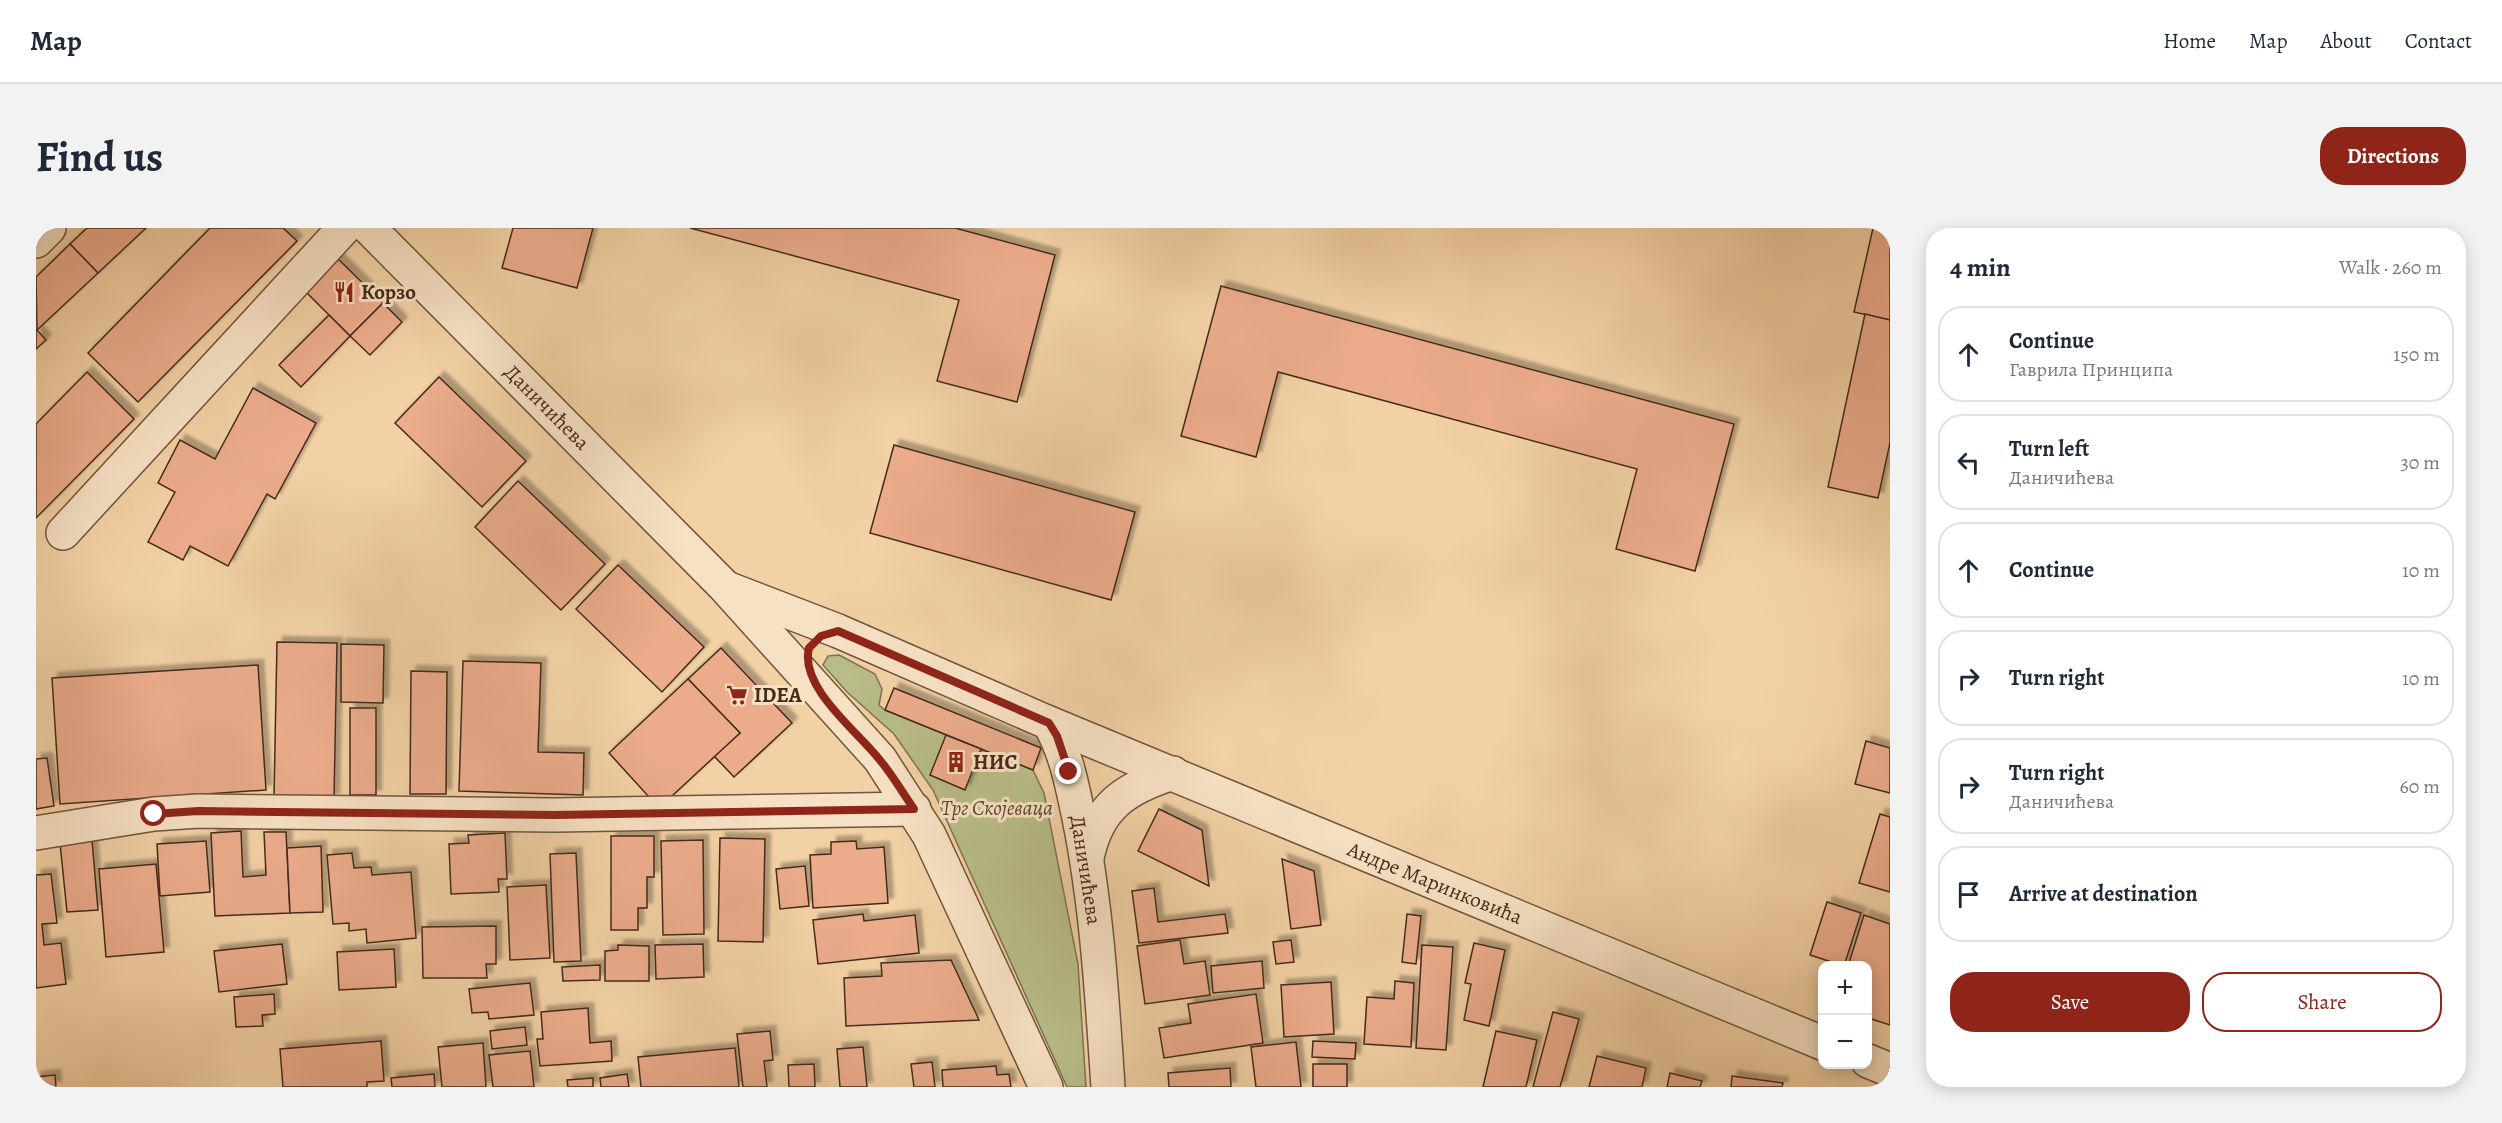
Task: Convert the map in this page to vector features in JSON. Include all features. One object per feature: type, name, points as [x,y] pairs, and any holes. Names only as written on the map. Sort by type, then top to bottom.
[{"type":"street","points":[[36,241],[49,228]]},
{"type":"street","points":[[63,533],[344,228]]},
{"type":"street","name":"Даничићева","points":[[369,228],[724,586],[880,759],[914,809],[948,876],[1046,1087]]},
{"type":"street","name":"Даничићева","points":[[724,586],[838,631],[1049,723],[1057,736],[1069,772],[1087,860],[1100,969],[1108,1087]]},
{"type":"street","points":[[822,695],[808,665],[807,654],[814,641],[838,631]]},
{"type":"street","name":"Андре Маринковића","points":[[1049,723],[1818,1041]]},
{"type":"street","points":[[1087,860],[1092,834],[1106,810],[1144,783],[1173,773]]},
{"type":"street","points":[[36,833],[154,814],[198,811],[555,815],[914,809]]},
{"type":"street","points":[[1872,1063],[1890,1070]]},
{"type":"green space","name":"Трг Скојеваца","points":[[839,655],[875,674],[882,689],[879,705],[885,710],[1033,770],[1044,793],[1078,964],[1086,1087],[1067,1087],[933,790],[894,734],[847,692],[823,665],[828,656]]},
{"type":"building","points":[[87,228],[146,228],[98,273],[70,244]]},
{"type":"building","points":[[210,228],[283,228],[297,241],[138,402],[88,353]]},
{"type":"building","points":[[513,228],[593,228],[577,288],[502,268]]},
{"type":"building","points":[[690,228],[955,228],[1055,255],[1017,402],[937,381],[959,300]]},
{"type":"building","points":[[1873,228],[1890,228],[1890,320],[1854,312]]},
{"type":"building","points":[[70,244],[98,273],[37,330],[36,277]]},
{"type":"building","points":[[332,253],[383,303],[350,336],[300,286]]},
{"type":"building","points":[[1221,286],[1734,424],[1695,571],[1616,549],[1637,469],[1278,372],[1256,457],[1181,436]]},
{"type":"building","points":[[383,303],[402,322],[370,355],[350,336]]},
{"type":"building","points":[[1865,314],[1890,320],[1890,443],[1878,498],[1828,487]]},
{"type":"building","points":[[329,315],[350,336],[301,387],[279,365]]},
{"type":"building","points":[[36,329],[46,340],[36,349]]},
{"type":"building","points":[[87,372],[134,419],[36,518],[36,424]]},
{"type":"building","points":[[439,377],[526,461],[482,507],[395,423]]},
{"type":"building","points":[[253,388],[316,423],[275,499],[267,494],[228,566],[190,546],[183,560],[148,542],[175,492],[158,483],[180,440],[215,459]]},
{"type":"building","points":[[894,445],[1135,512],[1111,600],[870,533]]},
{"type":"building","points":[[518,481],[605,564],[561,610],[475,527]]},
{"type":"building","points":[[618,565],[704,647],[662,692],[576,609]]},
{"type":"building","points":[[277,642],[337,643],[334,799],[274,797]]},
{"type":"building","points":[[341,644],[384,645],[383,703],[341,702]]},
{"type":"building","points":[[721,648],[792,723],[734,777],[714,756],[740,733],[688,679]]},
{"type":"building","points":[[463,661],[541,663],[538,752],[584,753],[583,795],[459,791]]},
{"type":"building","points":[[258,665],[266,790],[60,804],[52,678]]},
{"type":"building","points":[[411,671],[447,672],[446,794],[410,794]]},
{"type":"building","points":[[688,679],[740,733],[659,808],[609,753]]},
{"type":"building","points":[[894,688],[1041,748],[1033,770],[885,710]]},
{"type":"building","points":[[350,708],[376,708],[376,795],[350,795]]},
{"type":"building","name":"НИС","points":[[946,735],[981,749],[965,790],[930,775]]},
{"type":"building","points":[[1866,741],[1890,748],[1890,793],[1855,784]]},
{"type":"building","points":[[47,758],[54,806],[36,809],[36,759]]},
{"type":"building","points":[[1159,809],[1202,830],[1209,886],[1138,851]]},
{"type":"building","points":[[1880,814],[1890,817],[1890,892],[1859,883]]},
{"type":"building","points":[[241,831],[243,877],[266,875],[264,832],[286,832],[290,913],[215,916],[211,833]]},
{"type":"building","points":[[505,833],[507,879],[498,879],[499,892],[451,894],[449,844],[469,843],[468,835]]},
{"type":"building","points":[[611,836],[654,836],[654,877],[647,877],[647,908],[638,908],[638,930],[611,930]]},
{"type":"building","points":[[720,838],[765,839],[763,942],[718,941]]},
{"type":"building","points":[[92,840],[98,910],[67,912],[60,843]]},
{"type":"building","points":[[703,840],[704,934],[663,935],[661,841]]},
{"type":"building","points":[[206,841],[210,892],[160,896],[157,844]]},
{"type":"building","points":[[856,841],[857,849],[884,847],[888,903],[813,908],[810,855],[831,854],[831,842]]},
{"type":"building","points":[[321,846],[323,912],[290,913],[287,848]]},
{"type":"building","points":[[352,853],[354,868],[371,867],[372,875],[411,872],[416,938],[367,943],[366,929],[349,931],[349,923],[333,924],[327,855]]},
{"type":"building","points":[[576,853],[581,961],[554,962],[550,854]]},
{"type":"building","points":[[1282,859],[1314,871],[1321,925],[1291,929]]},
{"type":"building","points":[[156,864],[164,952],[106,957],[99,869]]},
{"type":"building","points":[[805,866],[809,906],[780,909],[776,869]]},
{"type":"building","points":[[51,874],[57,923],[42,924],[44,945],[61,943],[66,984],[36,988],[36,875]]},
{"type":"building","points":[[546,885],[550,958],[510,960],[507,887]]},
{"type":"building","points":[[1154,888],[1158,922],[1225,914],[1228,933],[1139,943],[1132,891]]},
{"type":"building","points":[[1827,902],[1861,913],[1846,961],[1829,961],[1810,955]]},
{"type":"building","points":[[863,914],[864,921],[915,915],[919,953],[818,964],[813,920]]},
{"type":"building","points":[[1407,914],[1421,916],[1416,964],[1402,962]]},
{"type":"building","points":[[1864,915],[1890,924],[1890,1025],[1872,1019],[1872,961],[1850,961]]},
{"type":"building","points":[[496,926],[496,964],[486,964],[487,978],[423,978],[422,927]]},
{"type":"building","points":[[1180,940],[1184,964],[1205,961],[1210,995],[1145,1004],[1137,946]]},
{"type":"building","points":[[1291,940],[1294,962],[1276,964],[1273,942]]},
{"type":"building","points":[[1474,943],[1505,950],[1489,1026],[1464,1020],[1471,984],[1465,983]]},
{"type":"building","points":[[282,944],[287,984],[219,992],[214,951]]},
{"type":"building","points":[[703,944],[704,977],[656,979],[655,945]]},
{"type":"building","points":[[618,945],[649,946],[649,981],[605,981],[605,951],[618,950]]},
{"type":"building","points":[[1422,945],[1453,947],[1446,1050],[1416,1048]]},
{"type":"building","points":[[394,949],[396,987],[339,990],[337,952]]},
{"type":"building","points":[[951,960],[979,1020],[846,1026],[844,978],[882,976],[881,963]]},
{"type":"building","points":[[1262,961],[1264,988],[1213,993],[1211,966]]},
{"type":"building","points":[[600,965],[600,980],[563,981],[562,967]]},
{"type":"building","points":[[1395,981],[1414,983],[1411,1047],[1364,1044],[1367,997],[1394,999]]},
{"type":"building","points":[[1331,982],[1334,1034],[1284,1037],[1281,985]]},
{"type":"building","points":[[530,983],[534,1015],[489,1019],[488,1012],[472,1013],[469,989]]},
{"type":"building","points":[[274,994],[275,1014],[262,1015],[263,1026],[236,1027],[234,997]]},
{"type":"building","points":[[1256,994],[1263,1043],[1164,1058],[1159,1028],[1191,1023],[1188,1004]]},
{"type":"building","points":[[588,1008],[590,1043],[611,1041],[612,1061],[540,1066],[537,1039],[543,1039],[541,1012]]},
{"type":"building","points":[[1553,1012],[1579,1019],[1560,1087],[1533,1087]]},
{"type":"building","points":[[525,1027],[527,1045],[492,1049],[490,1031]]},
{"type":"building","points":[[770,1031],[773,1060],[764,1061],[767,1087],[743,1087],[737,1034]]},
{"type":"building","points":[[1496,1031],[1537,1040],[1526,1087],[1483,1087]]},
{"type":"building","points":[[381,1041],[384,1081],[367,1082],[367,1087],[283,1087],[280,1049]]},
{"type":"building","points":[[1313,1041],[1356,1043],[1355,1059],[1312,1057]]},
{"type":"building","points":[[1296,1042],[1301,1087],[1256,1087],[1251,1047]]},
{"type":"building","points":[[483,1043],[486,1087],[442,1087],[438,1047]]},
{"type":"building","points":[[863,1047],[867,1087],[840,1087],[837,1049]]},
{"type":"building","points":[[735,1048],[739,1087],[641,1087],[638,1057]]},
{"type":"building","points":[[530,1051],[534,1087],[493,1087],[489,1055]]},
{"type":"building","points":[[1597,1056],[1646,1068],[1642,1087],[1589,1087]]},
{"type":"building","points":[[932,1062],[935,1087],[914,1087],[911,1064]]},
{"type":"building","points":[[814,1064],[815,1087],[789,1087],[788,1065]]},
{"type":"building","points":[[1313,1064],[1347,1064],[1347,1087],[1313,1087]]},
{"type":"building","points":[[996,1066],[997,1075],[1009,1074],[1011,1087],[943,1087],[942,1070]]},
{"type":"building","points":[[1230,1068],[1231,1087],[1169,1087],[1168,1073]]},
{"type":"building","points":[[1670,1073],[1702,1081],[1700,1087],[1667,1087]]},
{"type":"building","points":[[434,1074],[435,1087],[392,1087],[391,1078]]},
{"type":"building","points":[[627,1074],[629,1087],[601,1087],[600,1078]]},
{"type":"building","points":[[55,1075],[56,1087],[36,1087],[36,1077]]},
{"type":"building","points":[[1732,1076],[1783,1083],[1782,1087],[1731,1087]]},
{"type":"building","points":[[593,1078],[593,1087],[568,1087],[567,1080]]},
{"type":"place","name":"Корзо","points":[[344,292]]},
{"type":"place","name":"IDEA","points":[[737,695]]},
{"type":"place","name":"НИС","points":[[956,762]]},
{"type":"route","points":[[154,814],[198,811],[555,815],[914,809],[880,759],[822,695],[812,675],[808,665],[809,648],[821,636],[838,631],[1049,723],[1057,736],[1069,772]]}]
